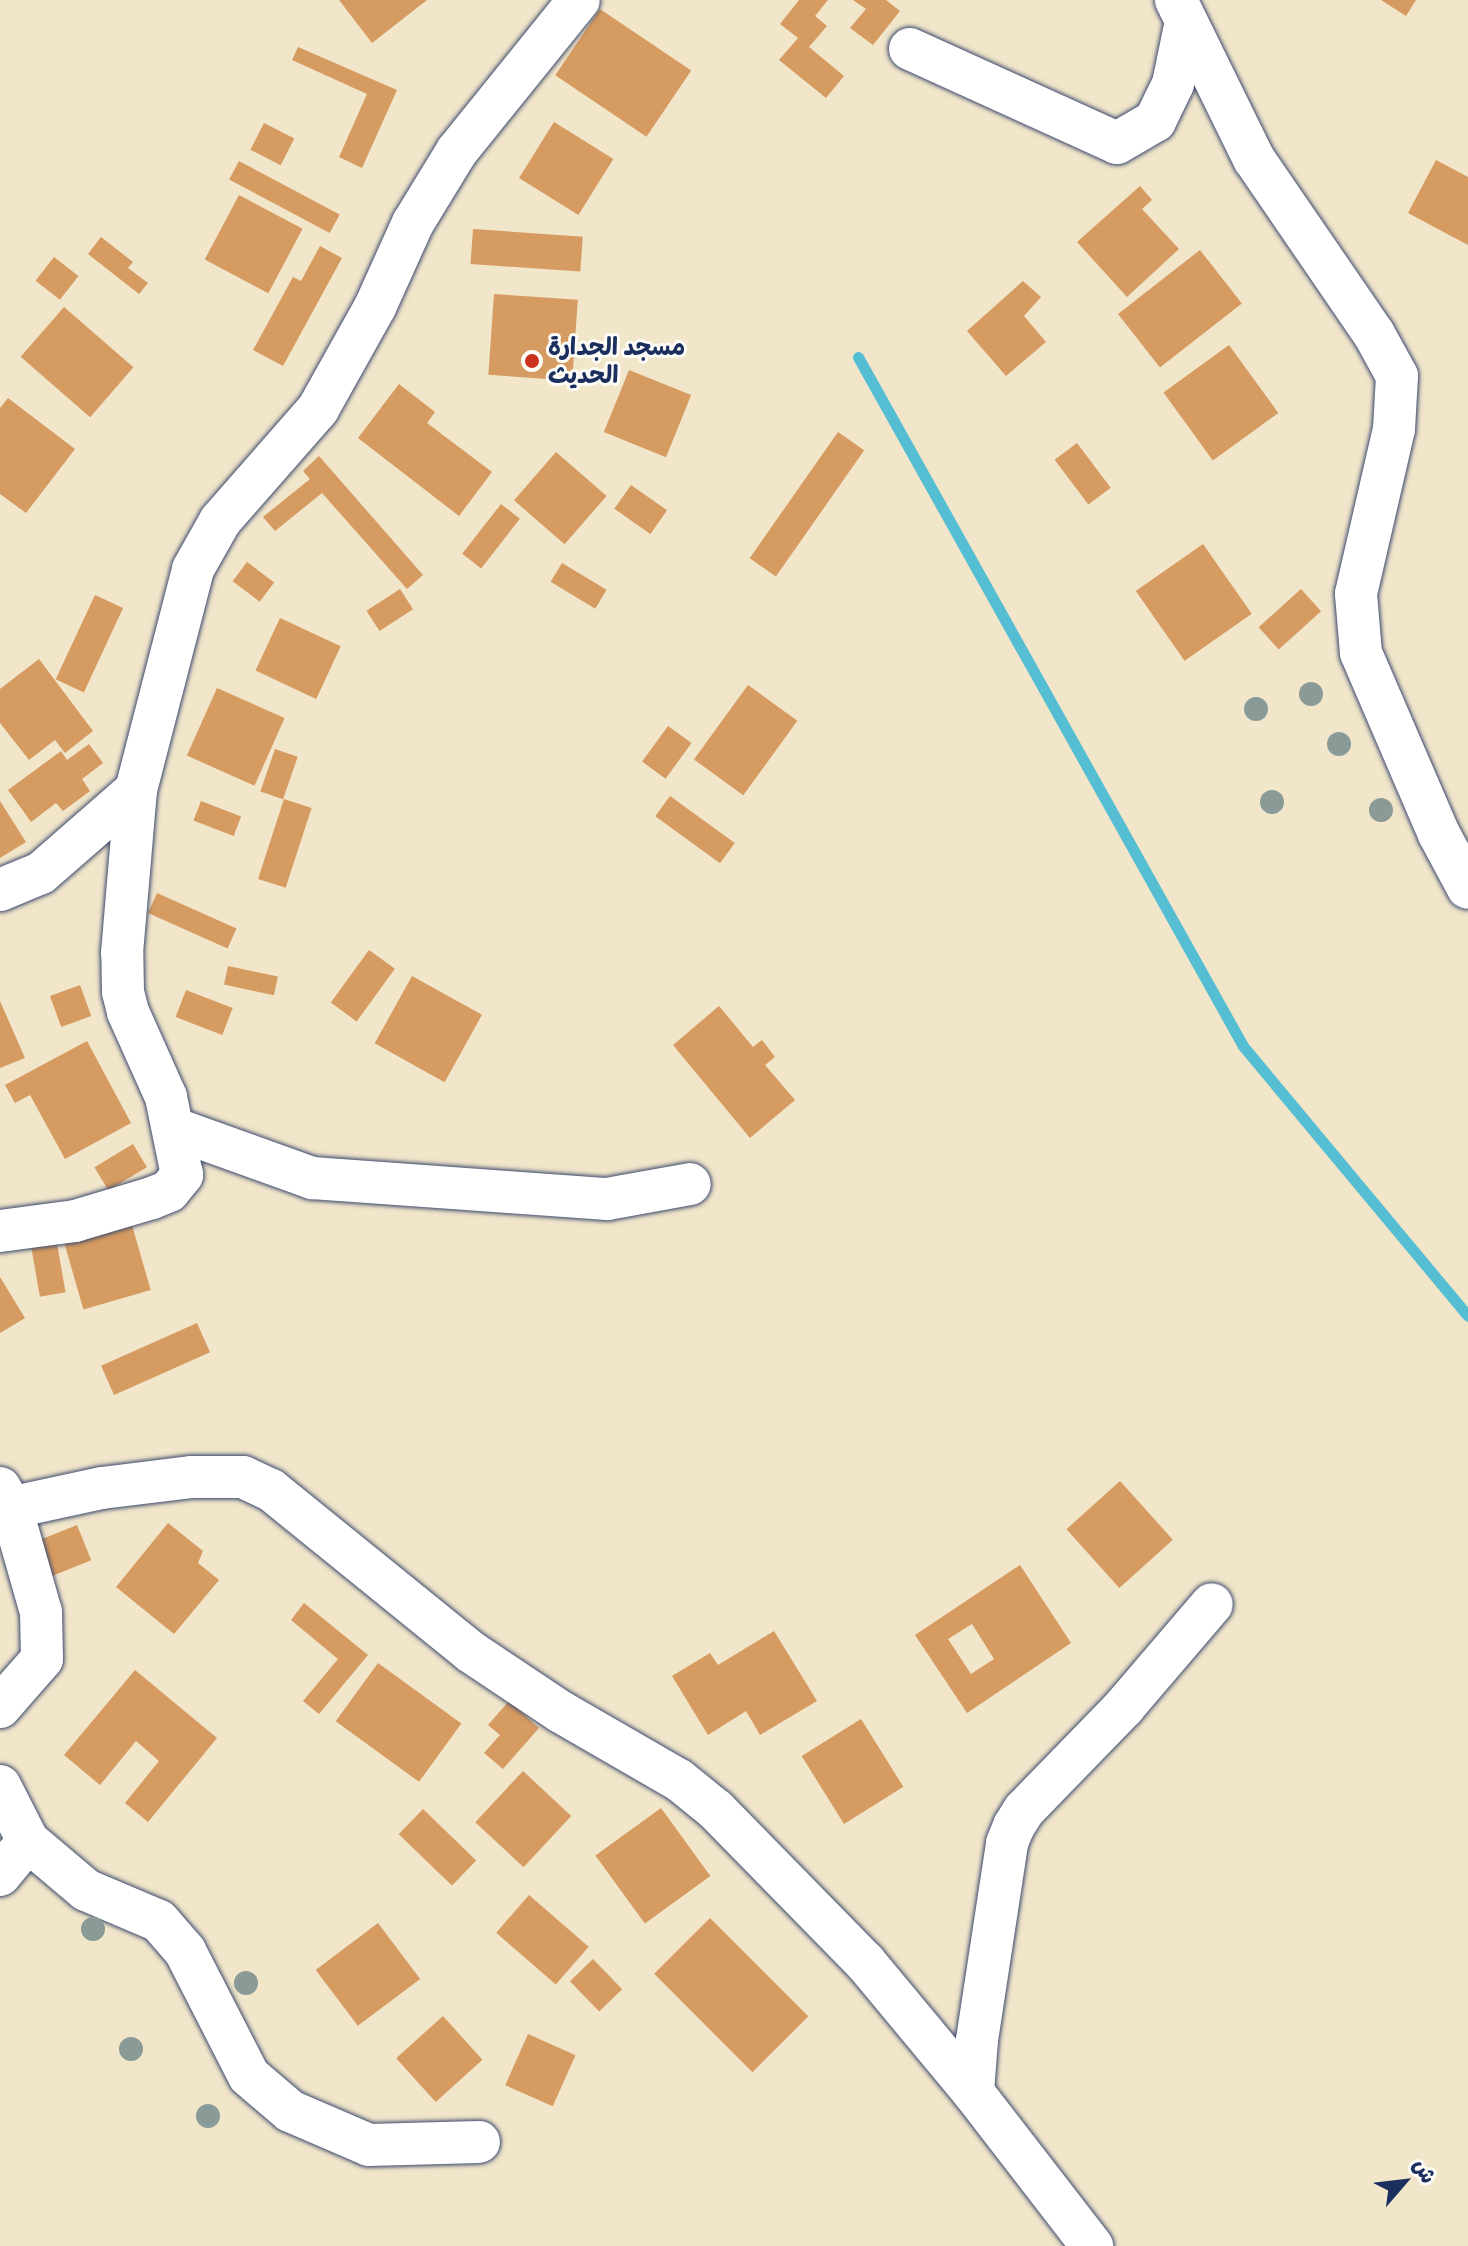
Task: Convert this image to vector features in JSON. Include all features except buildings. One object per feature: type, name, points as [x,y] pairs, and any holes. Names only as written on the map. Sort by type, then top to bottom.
[{"type":"street","points":[[0,1231],[75,1221],[169,1191],[182,1175],[176,1129],[166,1097],[128,1012],[123,992],[122,953],[136,790],[193,569],[220,521],[318,409],[375,307],[413,223],[457,151],[579,0]]},
{"type":"street","points":[[910,49],[1117,143],[1155,121],[1173,84],[1181,10]]},
{"type":"street","points":[[1181,10],[1254,159],[1374,334],[1397,376],[1394,429],[1356,594],[1361,653],[1439,834],[1468,888]]},
{"type":"street","points":[[0,890],[41,873],[136,790]]},
{"type":"street","points":[[176,1129],[312,1178],[607,1199],[690,1184]]},
{"type":"street","points":[[0,1707],[42,1659],[41,1612],[4,1502],[192,1477],[243,1477],[271,1490],[471,1652],[561,1712],[679,1780],[716,1810],[865,1962],[973,2092],[1092,2246]]},
{"type":"street","points":[[973,2092],[977,2040],[1003,1871],[1014,1826],[1024,1810],[1124,1707],[1212,1604]]},
{"type":"street","points":[[0,1786],[28,1841],[86,1890],[159,1921],[185,1951],[249,2076],[290,2111],[369,2145],[479,2142]]},
{"type":"street","points":[[0,1875],[28,1841]]},
{"type":"waterway","points":[[858,357],[1243,1046],[1468,1316]]},
{"type":"place","name":"مسجد الجدارة الحديث","points":[[532,361]]}]
